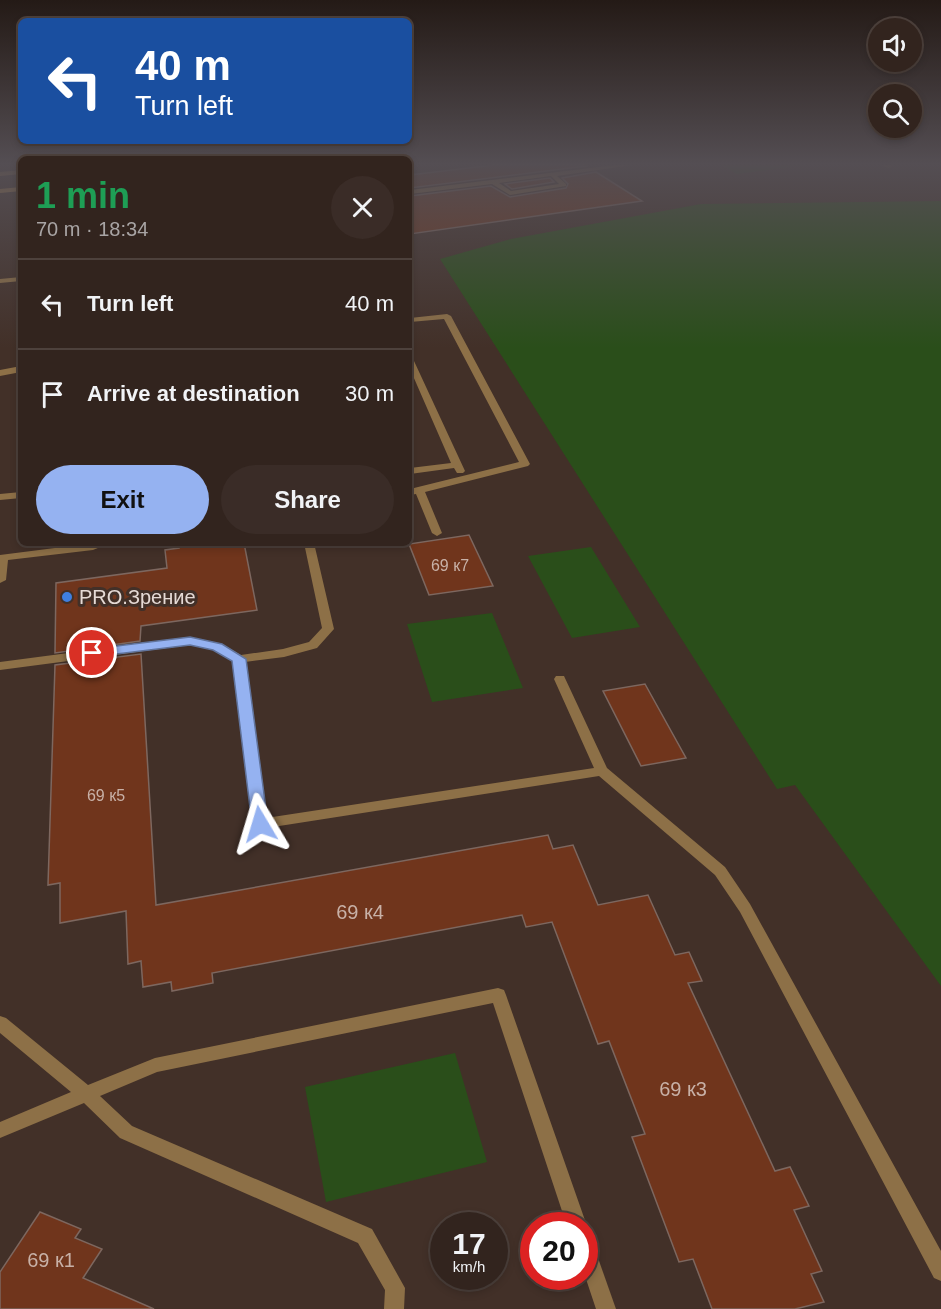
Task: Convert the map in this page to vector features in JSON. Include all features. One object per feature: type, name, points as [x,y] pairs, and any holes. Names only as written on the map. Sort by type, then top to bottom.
[{"type":"lane","points":[[0,281],[18,279]]},
{"type":"lane","points":[[412,320],[447,316],[525,464],[414,491],[437,533]]},
{"type":"lane","points":[[412,365],[464,480]]},
{"type":"lane","points":[[0,373],[18,370]]},
{"type":"lane","points":[[412,471],[457,465]]},
{"type":"lane","points":[[0,497],[18,495]]},
{"type":"lane","points":[[0,580],[1,557],[96,546]]},
{"type":"lane","points":[[0,666],[190,641],[218,647],[239,659],[284,653],[313,645],[328,629],[310,546]]},
{"type":"lane","points":[[239,659],[260,824],[602,771]]},
{"type":"lane","points":[[560,679],[602,771],[720,871],[745,908],[941,1271]]},
{"type":"lane","points":[[0,1130],[155,1065],[498,995],[572,1212]]},
{"type":"lane","points":[[0,1023],[86,1094],[126,1132],[365,1236],[395,1288],[394,1309]]},
{"type":"lane","points":[[598,1286],[606,1309]]},
{"type":"green space","points":[[581,226],[941,226],[941,986],[795,785],[777,789],[440,259],[511,239]]},
{"type":"green space","points":[[591,547],[640,627],[572,638],[528,556]]},
{"type":"green space","points":[[492,613],[523,688],[432,702],[407,624]]},
{"type":"green space","points":[[455,1053],[487,1162],[326,1202],[305,1087]]},
{"type":"building","points":[[412,226],[466,226],[412,234]]},
{"type":"building","points":[[469,535],[493,586],[429,595],[410,546],[412,544]]},
{"type":"building","points":[[179,546],[245,546],[257,610],[141,626],[140,641],[55,653],[56,583],[167,568],[165,550],[179,548]]},
{"type":"building","points":[[141,654],[156,905],[548,835],[553,849],[573,845],[598,905],[648,895],[675,955],[689,952],[702,981],[688,983],[775,1171],[790,1167],[809,1206],[794,1210],[822,1271],[811,1274],[824,1302],[795,1309],[712,1309],[693,1259],[679,1262],[632,1137],[645,1134],[609,1041],[598,1044],[552,922],[526,927],[522,915],[212,973],[213,983],[172,991],[171,982],[143,987],[141,961],[128,964],[126,911],[60,923],[60,883],[48,885],[55,665]]},
{"type":"building","points":[[645,684],[686,758],[641,766],[603,691]]},
{"type":"building","points":[[40,1212],[81,1229],[75,1238],[102,1249],[83,1278],[154,1309],[0,1309],[0,1272]]},
{"type":"place","name":"PRO.Зрение","points":[[67,597]]},
{"type":"route","points":[[92,653],[190,641],[218,647],[239,659],[260,824]]}]
